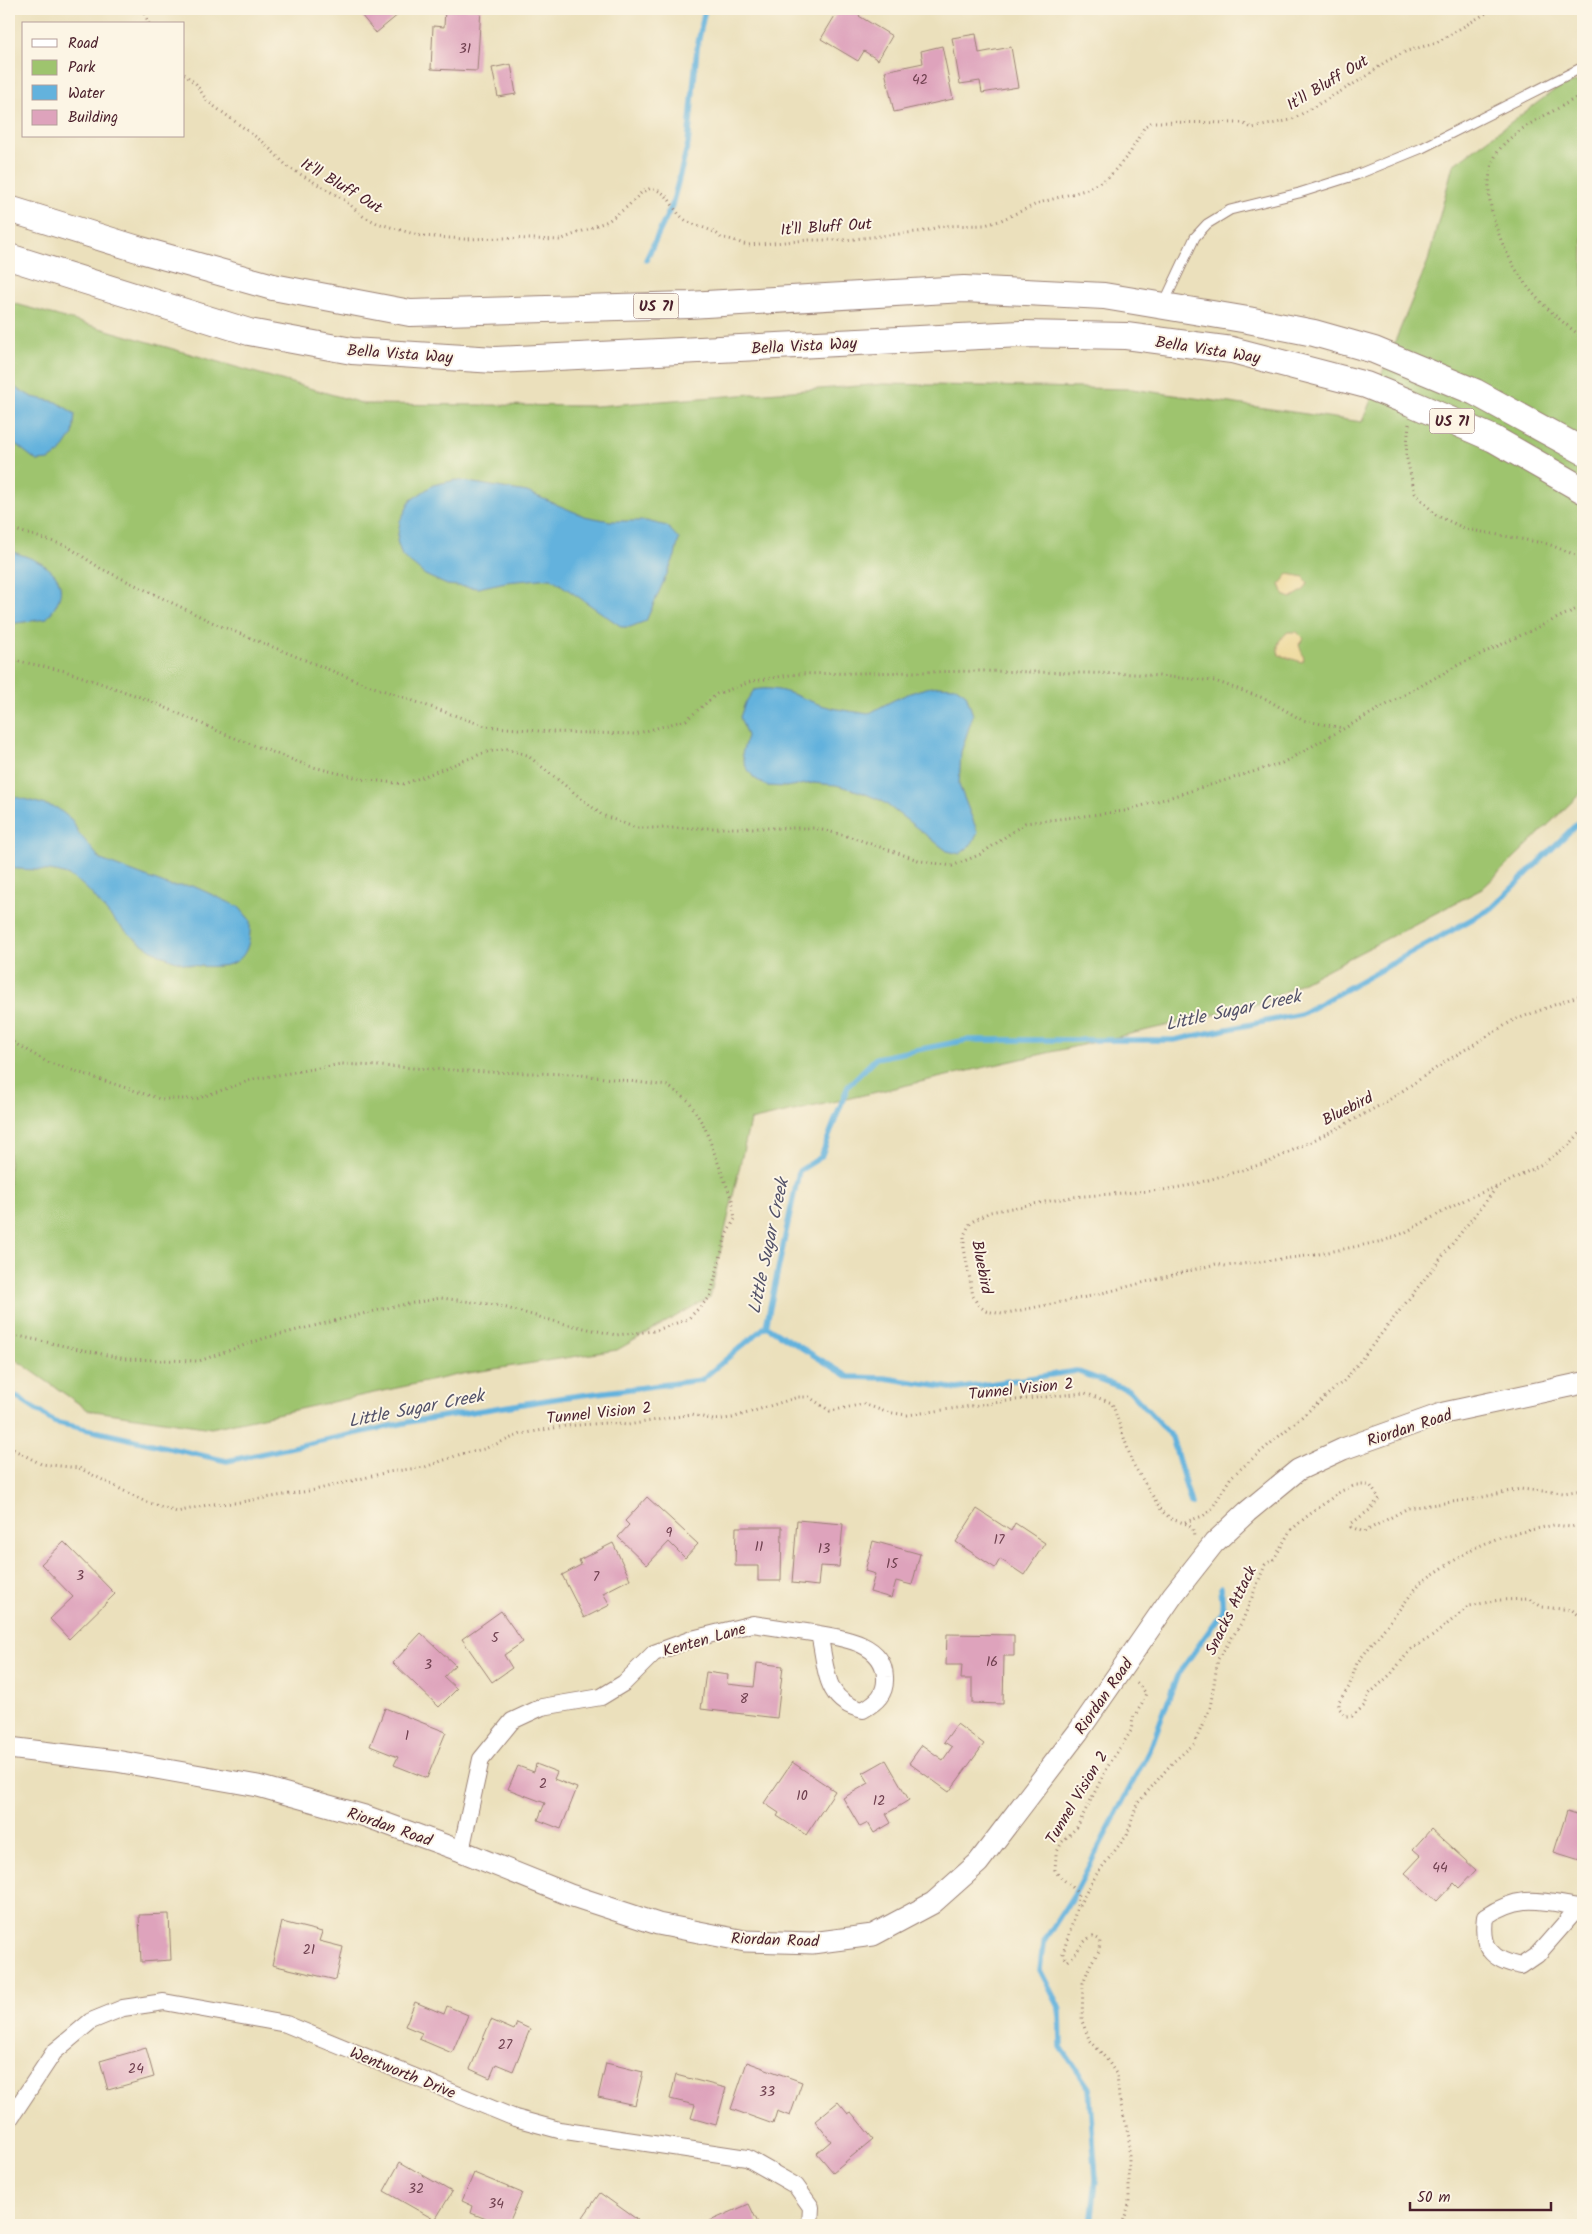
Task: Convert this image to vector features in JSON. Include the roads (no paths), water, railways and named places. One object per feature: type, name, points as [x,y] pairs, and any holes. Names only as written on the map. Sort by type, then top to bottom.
[{"type":"main road","name":"US 71","points":[[9,209],[141,250],[273,287],[410,313],[689,305],[964,289],[1104,296],[1305,331],[1374,350],[1475,392],[1583,451]]},
{"type":"main road","name":"Bella Vista Way","points":[[9,258],[249,332],[352,351],[495,360],[1021,334],[1126,336],[1232,350],[1366,385],[1494,439],[1583,490]]},
{"type":"street","name":"Riordan Road","points":[[9,1748],[116,1761],[258,1786],[365,1816],[462,1851],[570,1895],[658,1924],[745,1941],[812,1943],[873,1935],[933,1903],[978,1864],[1078,1732],[1173,1595],[1214,1543],[1246,1512],[1298,1470],[1343,1449],[1444,1413],[1583,1383]]},
{"type":"street","name":"Kenten Lane","points":[[462,1851],[481,1759],[512,1721],[542,1707],[601,1697],[624,1683],[654,1653],[692,1639],[753,1624],[819,1634],[845,1638],[877,1655],[885,1669],[886,1687],[877,1702],[863,1710],[849,1708],[838,1699],[828,1684],[819,1634]]},
{"type":"street","points":[[1527,1899],[1581,1908],[1537,1955],[1521,1966],[1504,1962],[1490,1950],[1482,1936],[1485,1917],[1501,1906],[1527,1899]]},
{"type":"street","name":"Wentworth Drive","points":[[9,2120],[54,2052],[91,2021],[123,2008],[164,2002],[286,2024],[524,2121],[559,2130],[747,2158],[796,2186],[811,2207],[810,2225]]},
{"type":"lane","points":[[1163,306],[1195,237],[1207,224],[1230,210],[1299,193],[1356,175],[1414,152],[1583,67]]},
{"type":"water","points":[[9,384],[32,397],[57,402],[75,414],[73,434],[61,452],[49,460],[37,461],[9,439]]},
{"type":"water","points":[[456,480],[527,492],[584,516],[610,521],[646,521],[667,526],[679,539],[675,556],[646,621],[630,627],[622,627],[551,578],[506,582],[478,588],[447,585],[425,575],[402,556],[397,541],[400,521],[411,500],[433,485]]},
{"type":"water","points":[[9,551],[35,560],[46,567],[54,574],[59,583],[60,593],[56,605],[46,619],[9,624]]},
{"type":"water","points":[[937,686],[956,687],[966,694],[973,715],[961,752],[959,785],[978,833],[971,845],[960,854],[947,851],[882,801],[861,792],[836,785],[813,783],[785,787],[767,786],[754,778],[746,767],[742,754],[747,736],[740,717],[745,703],[754,690],[780,690],[827,707],[868,714],[910,693]]},
{"type":"water","points":[[9,795],[57,808],[72,820],[78,832],[101,860],[170,886],[193,886],[239,907],[250,920],[250,937],[242,957],[229,964],[220,966],[190,965],[176,961],[150,949],[137,940],[110,916],[85,887],[73,878],[50,871],[9,868]]},
{"type":"waterway","points":[[646,260],[672,205],[688,144],[697,48],[705,9]]},
{"type":"waterway","name":"Little Sugar Creek","points":[[9,1392],[54,1422],[227,1461],[414,1421],[566,1397],[701,1380],[766,1326],[799,1171],[821,1157],[848,1086],[876,1058],[967,1040],[1174,1040],[1301,1014],[1492,908],[1583,818]]},
{"type":"waterway","points":[[766,1326],[849,1377],[885,1378],[957,1389],[1076,1371],[1129,1390],[1172,1437],[1191,1504]]},
{"type":"waterway","points":[[1091,2225],[1096,2179],[1089,2088],[1061,2047],[1060,2009],[1040,1970],[1043,1943],[1076,1891],[1151,1747],[1177,1676],[1223,1611],[1221,1587]]}]
